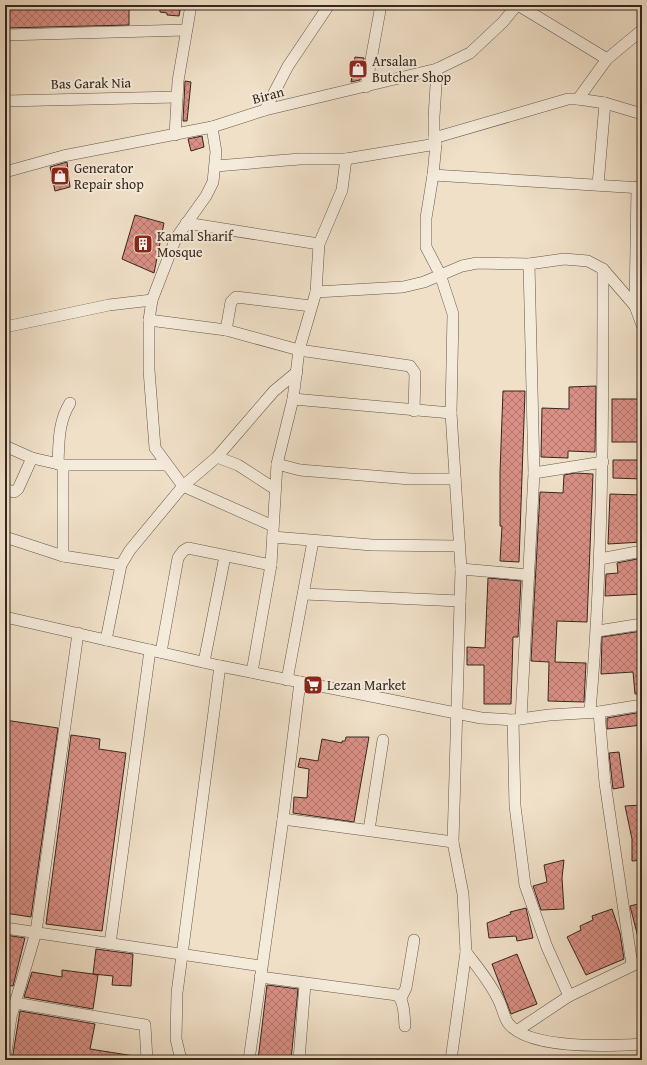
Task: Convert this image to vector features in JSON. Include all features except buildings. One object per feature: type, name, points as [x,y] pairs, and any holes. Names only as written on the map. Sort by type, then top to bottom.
[{"type":"street","points":[[175,134],[178,80],[191,5]]},
{"type":"street","points":[[265,110],[288,66],[329,5]]},
{"type":"street","points":[[366,87],[381,5]]},
{"type":"street","points":[[518,5],[607,59]]},
{"type":"street","name":"Biran","points":[[5,172],[64,156],[212,127],[265,110],[437,69],[470,53],[503,22],[518,5]]},
{"type":"street","points":[[5,35],[186,30]]},
{"type":"street","points":[[578,99],[607,59],[642,30]]},
{"type":"street","points":[[437,69],[433,175],[426,218],[426,247],[440,274],[453,314],[451,413],[460,569],[453,842],[462,894],[466,952],[451,1060]]},
{"type":"street","name":"Bas Garak Nia","points":[[5,101],[177,97]]},
{"type":"street","points":[[216,166],[300,159],[346,159],[435,141],[568,99],[605,103],[642,114]]},
{"type":"street","points":[[598,185],[605,103]]},
{"type":"street","points":[[212,127],[216,166],[213,182],[210,189],[176,238],[152,300],[149,320],[149,377],[155,448],[166,465],[183,486],[273,526]]},
{"type":"street","points":[[252,672],[272,565],[277,464],[293,400],[299,350],[316,292],[319,244],[342,190],[346,159]]},
{"type":"street","points":[[433,175],[640,187],[634,306]]},
{"type":"street","points":[[186,222],[319,244]]},
{"type":"street","points":[[316,292],[403,287],[424,282],[440,274],[477,263],[529,264],[564,260],[588,261],[603,269],[634,306],[642,325]]},
{"type":"street","points":[[529,264],[534,473],[529,575],[517,719],[515,806],[525,885],[547,948],[569,996]]},
{"type":"street","points":[[518,1030],[569,996],[637,963],[605,784],[594,712],[603,462],[603,269]]},
{"type":"street","points":[[226,330],[231,302],[236,297],[311,306]]},
{"type":"street","points":[[5,327],[109,305],[152,300]]},
{"type":"street","points":[[149,320],[226,330],[299,350],[410,366],[415,373],[414,411]]},
{"type":"street","points":[[106,640],[121,565],[130,550],[183,486],[217,457],[274,392],[297,372]]},
{"type":"street","points":[[293,400],[451,413]]},
{"type":"street","points":[[64,556],[60,426],[63,414],[70,403]]},
{"type":"street","points":[[5,446],[32,458],[60,464],[166,465]]},
{"type":"street","points":[[217,457],[238,466],[275,489]]},
{"type":"street","points":[[5,489],[14,492],[18,489],[32,458]]},
{"type":"street","points":[[534,473],[603,462]]},
{"type":"street","points":[[277,464],[300,470],[403,479],[455,479]]},
{"type":"street","points":[[5,537],[64,556],[121,565]]},
{"type":"street","points":[[273,537],[372,545],[459,546]]},
{"type":"street","points":[[287,680],[313,541]]},
{"type":"street","points":[[110,944],[156,651],[178,558],[188,548],[272,565]]},
{"type":"street","points":[[600,559],[642,551]]},
{"type":"street","points":[[204,662],[225,556]]},
{"type":"street","points":[[460,569],[529,575]]},
{"type":"street","points":[[304,594],[460,601]]},
{"type":"street","points":[[5,617],[220,666],[481,718],[517,719],[594,712],[642,705]]},
{"type":"street","points":[[598,631],[642,624]]},
{"type":"street","points":[[5,1059],[15,1003],[36,932],[78,633]]},
{"type":"street","points":[[181,1060],[176,1039],[177,993],[220,666]]},
{"type":"street","points":[[249,1060],[261,966],[283,819],[300,682]]},
{"type":"street","points":[[369,830],[384,740]]},
{"type":"street","points":[[283,819],[453,842]]},
{"type":"street","points":[[5,928],[182,953],[261,966]]},
{"type":"street","points":[[406,1026],[401,998],[406,988],[414,940]]},
{"type":"street","points":[[466,952],[487,979],[499,1000],[508,1024],[518,1030],[530,1036],[558,1044],[604,1046],[642,1044]]},
{"type":"street","points":[[260,977],[397,995],[401,998]]},
{"type":"street","points":[[299,1060],[305,984]]},
{"type":"street","points":[[15,1003],[145,1024],[147,1060]]},
{"type":"place","name":"Arsalan Butcher Shop","points":[[358,69]]},
{"type":"place","name":"Generator Repair shop","points":[[60,176]]},
{"type":"place","name":"Kamal Sharif Mosque","points":[[143,244]]},
{"type":"place","name":"Lezan Market","points":[[313,685]]}]
